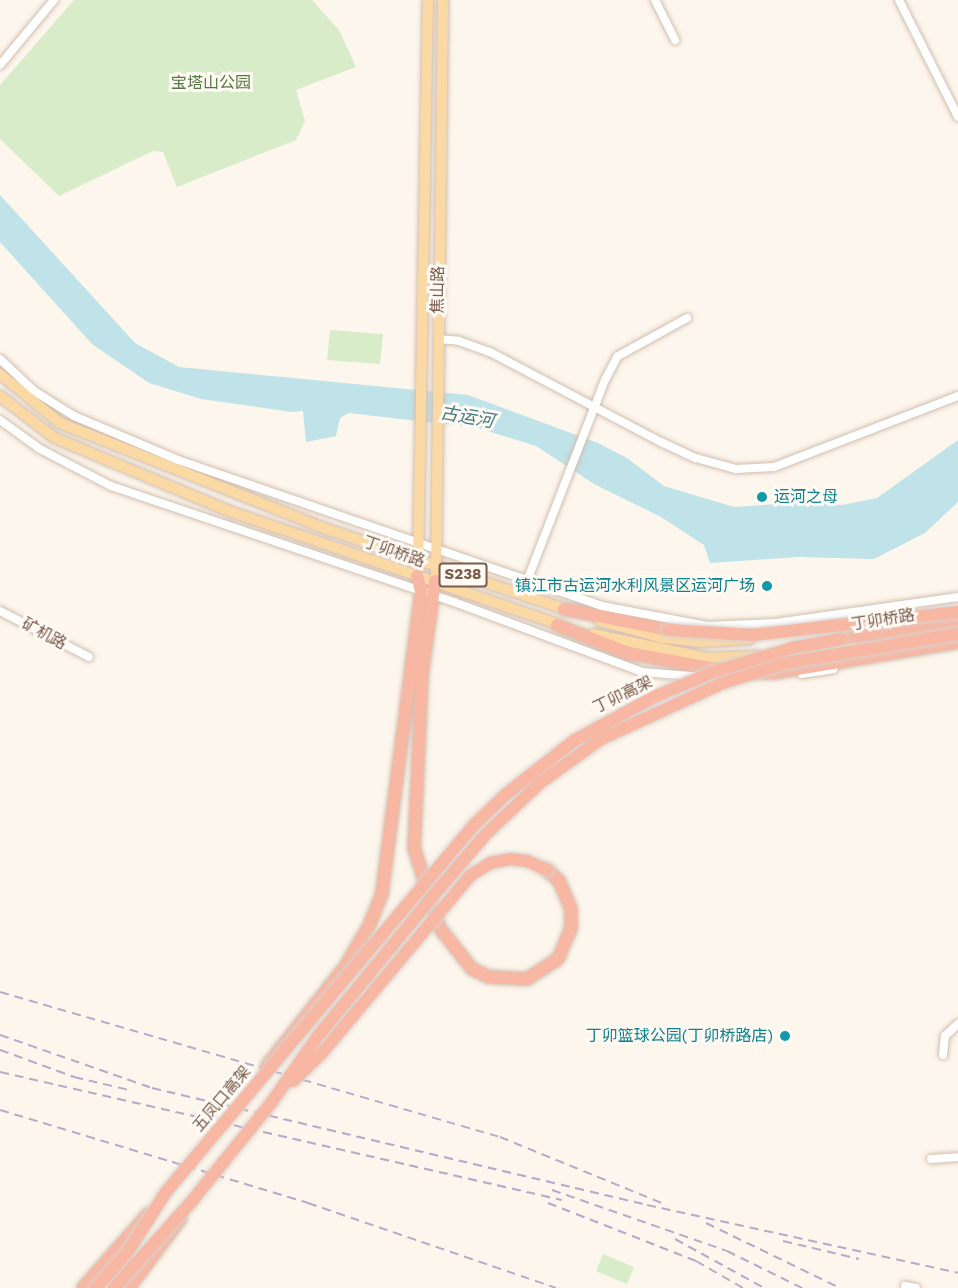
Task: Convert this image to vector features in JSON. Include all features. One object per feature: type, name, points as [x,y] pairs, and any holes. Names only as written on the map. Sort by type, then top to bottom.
[{"type":"highway","points":[[251,1090],[282,1042],[345,967],[369,926],[381,893],[421,591],[417,575]]},
{"type":"highway","points":[[114,1288],[192,1201],[271,1103],[322,1053],[471,875],[490,863],[510,859],[528,861],[547,870],[560,881],[571,909],[571,928],[558,959],[527,979],[489,978],[472,969],[439,927],[414,848],[422,675],[435,581]]},
{"type":"highway","points":[[564,609],[668,630],[753,635],[958,610]]},
{"type":"highway","name":"丁卯高架","points":[[380,937],[475,824],[575,740],[636,706],[713,672],[792,648],[958,623]]},
{"type":"highway","points":[[557,625],[628,653],[679,664],[772,673],[958,642]]},
{"type":"highway","name":"丁卯高架","points":[[271,1103],[318,1036],[390,948],[514,806],[601,739],[723,683],[786,663],[958,635]]},
{"type":"highway","name":"五凤口高架","points":[[96,1288],[127,1253],[166,1192],[380,937]]},
{"type":"highway","points":[[83,1288],[166,1192]]},
{"type":"highway","points":[[129,1288],[164,1245],[192,1201]]},
{"type":"main road","name":"焦山路","points":[[417,575],[428,0]]},
{"type":"main road","name":"焦山路","points":[[435,581],[443,0]]},
{"type":"main road","name":"丁卯桥路","points":[[0,374],[60,423],[418,561],[629,629],[700,642],[769,638],[958,610]]},
{"type":"main road","name":"丁卯桥路","points":[[0,396],[55,438],[232,512],[557,625],[651,649],[707,658],[958,635]]},
{"type":"street","points":[[0,65],[54,0]]},
{"type":"street","points":[[654,0],[675,40]]},
{"type":"street","points":[[899,0],[958,117]]},
{"type":"street","points":[[528,581],[618,356],[687,318]]},
{"type":"street","points":[[438,339],[459,340],[490,352],[696,458],[736,469],[774,466],[958,396]]},
{"type":"street","points":[[0,359],[34,391],[75,416],[178,460],[419,545],[602,606],[707,626],[776,623],[958,597]]},
{"type":"street","points":[[0,420],[40,449],[111,486],[421,591],[642,672],[736,680],[813,672],[958,647]]},
{"type":"street","name":"矿机路","points":[[0,611],[89,657]]},
{"type":"street","points":[[943,1055],[945,1036],[958,1024]]},
{"type":"street","points":[[931,1159],[958,1157]]},
{"type":"street","points":[[906,1286],[916,1288]]},
{"type":"green space","name":"宝塔山公园","points":[[74,0],[312,0],[339,30],[356,67],[296,90],[305,121],[296,140],[177,187],[163,152],[153,151],[59,196],[0,139],[0,85]]},
{"type":"green space","points":[[330,330],[383,334],[380,364],[327,360]]},
{"type":"green space","points":[[603,1254],[634,1267],[627,1284],[596,1271]]},
{"type":"water","name":"古运河","points":[[0,195],[135,343],[179,367],[468,395],[598,443],[627,458],[664,486],[734,507],[793,503],[842,505],[877,498],[958,440],[958,502],[925,533],[874,559],[798,557],[710,563],[704,545],[661,517],[594,484],[536,446],[478,428],[349,413],[340,418],[336,436],[306,442],[303,411],[292,412],[201,399],[149,383],[92,344],[0,242]]},
{"type":"railway","points":[[0,992],[500,1137],[662,1203]]},
{"type":"railway","points":[[0,1035],[152,1088],[647,1205],[958,1273]]},
{"type":"railway","points":[[0,1050],[74,1077],[129,1090]]},
{"type":"railway","points":[[0,1072],[562,1200]]},
{"type":"railway","points":[[0,1110],[308,1203],[556,1288]]},
{"type":"railway","points":[[552,1190],[727,1251],[802,1288]]},
{"type":"railway","points":[[548,1203],[696,1261],[743,1288]]},
{"type":"railway","points":[[706,1223],[840,1288]]},
{"type":"railway","points":[[675,1239],[764,1288]]},
{"type":"railway","points":[[783,1241],[859,1259]]},
{"type":"place","name":"运河之母","points":[[762,497]]},
{"type":"place","name":"镇江市古运河水利风景区运河广场","points":[[767,586]]},
{"type":"place","name":"丁卯篮球公园(丁卯桥路店)","points":[[785,1036]]}]
